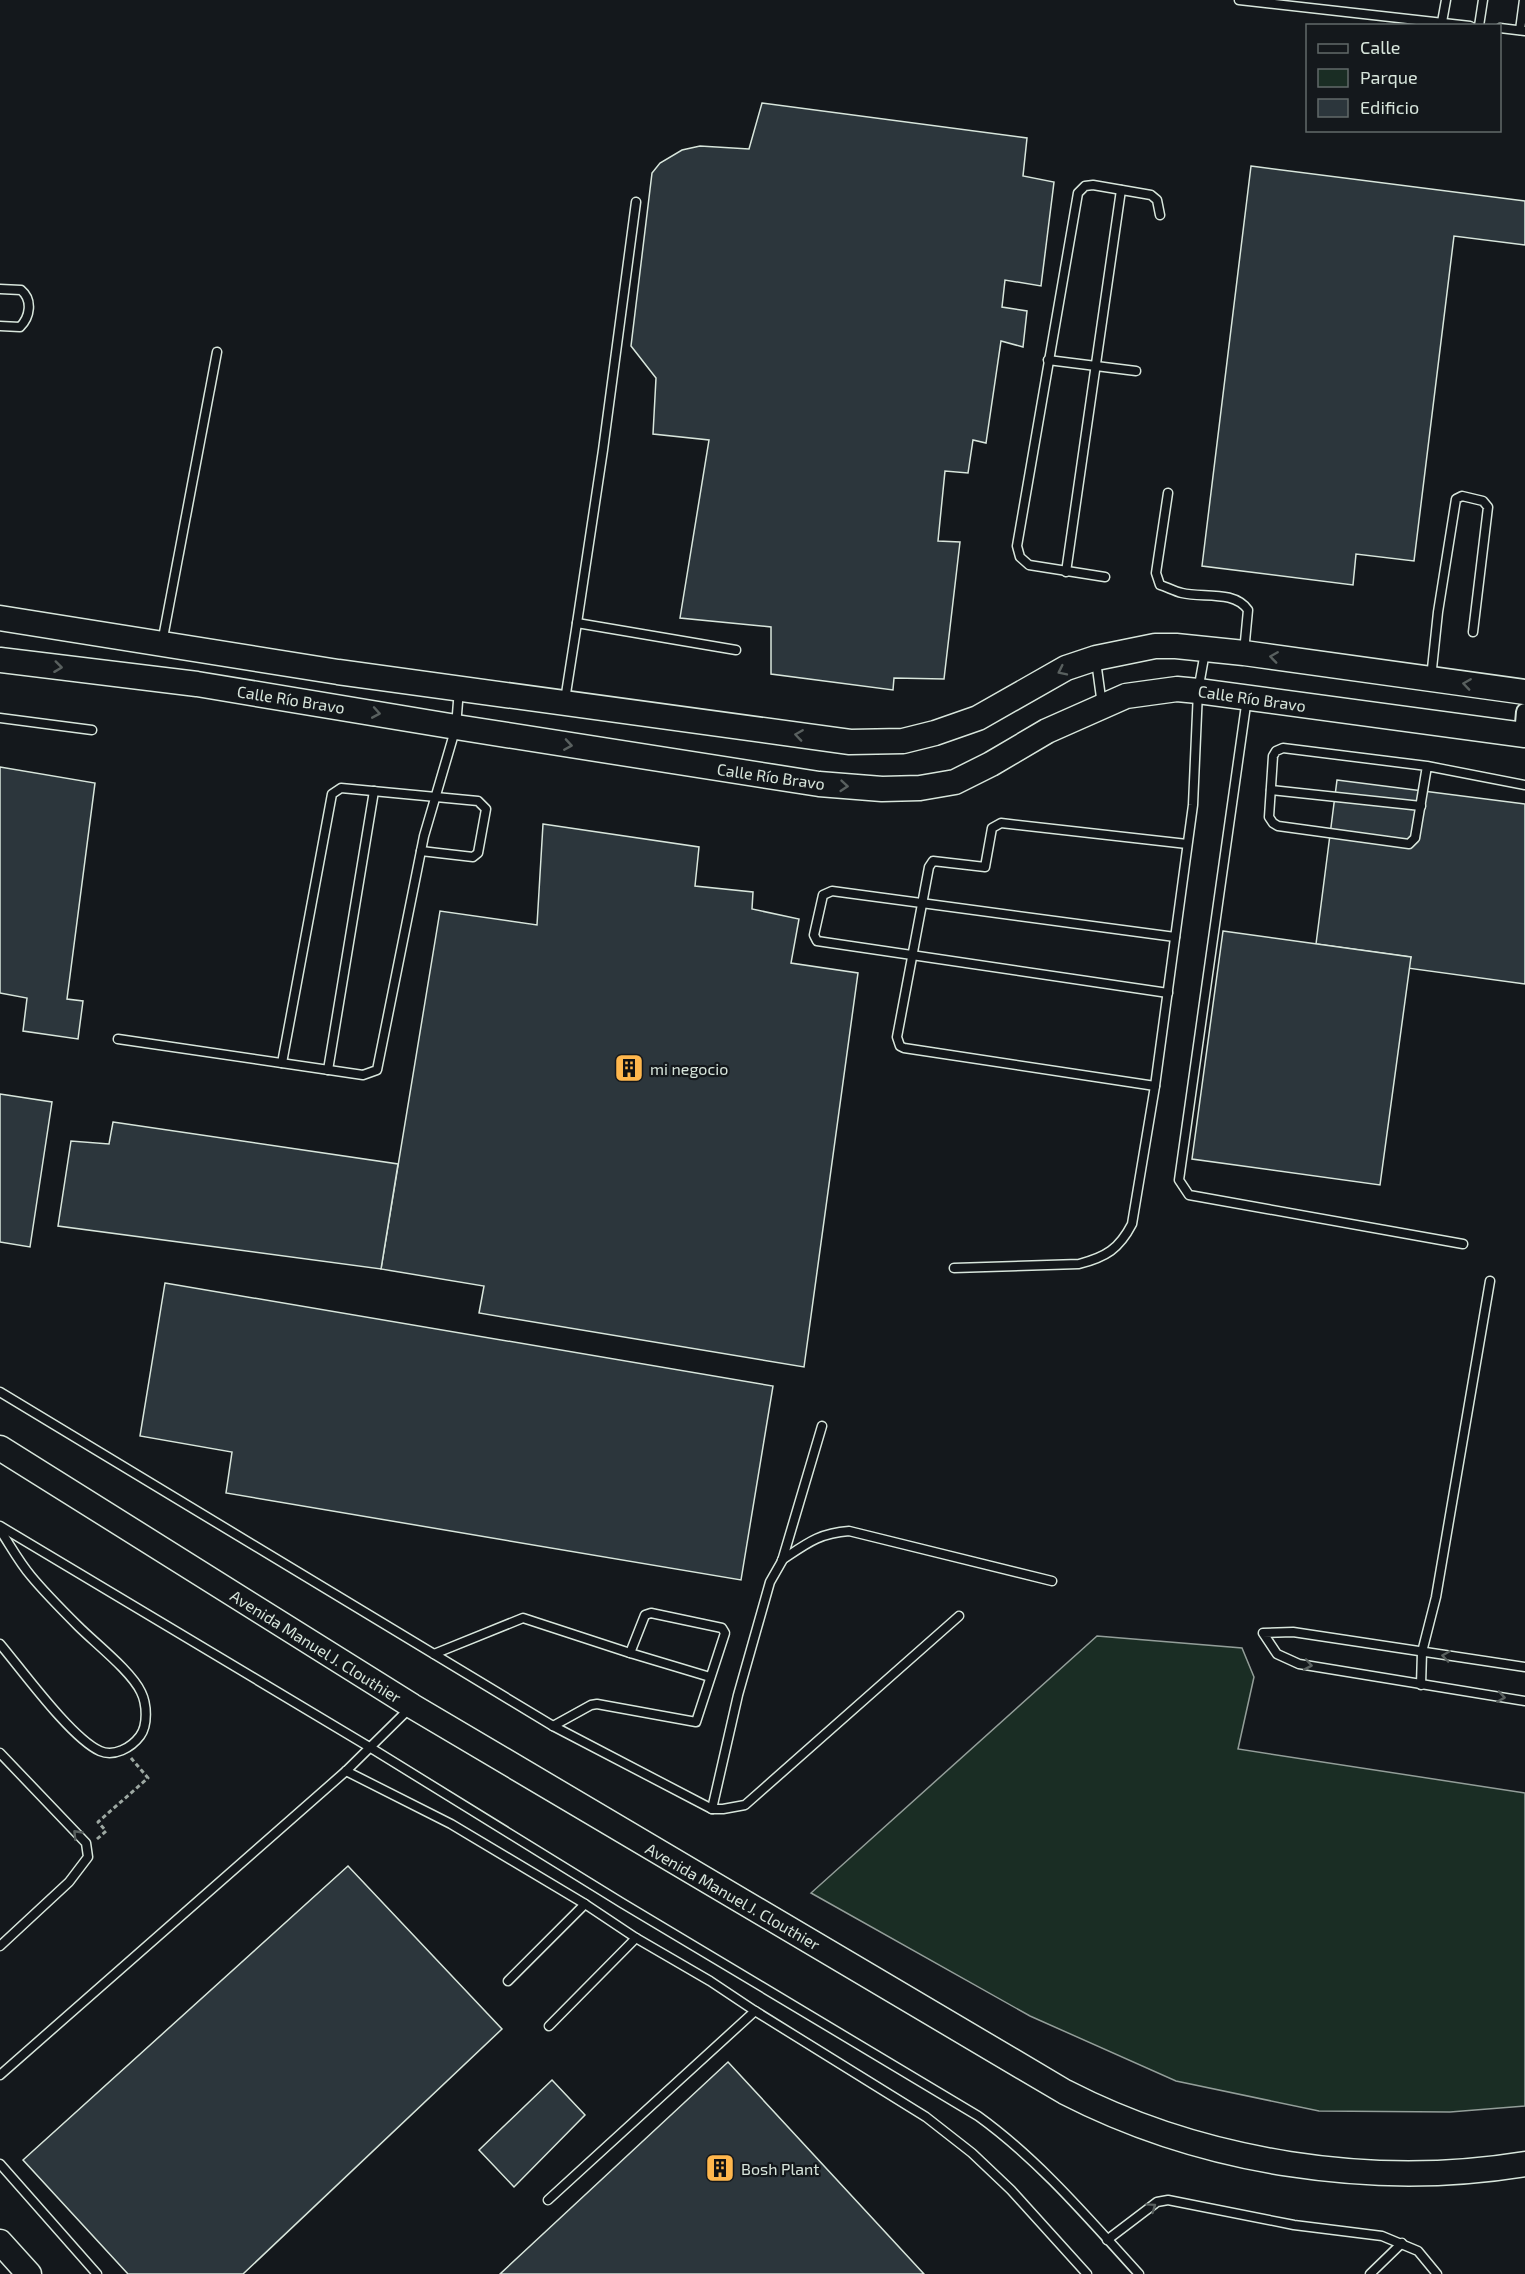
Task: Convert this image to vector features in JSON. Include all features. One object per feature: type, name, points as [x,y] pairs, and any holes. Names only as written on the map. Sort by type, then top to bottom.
[{"type":"street","name":"Calle Río Bravo","points":[[0,618],[338,672],[850,742],[903,741],[935,733],[978,718],[1066,668],[1096,658],[1155,646],[1205,648],[1525,692]]},
{"type":"street","name":"Calle Río Bravo","points":[[0,660],[197,684],[332,705],[456,728],[819,784],[882,789],[920,788],[955,782],[1047,731],[1102,705],[1126,696],[1177,689],[1524,727]]},
{"type":"street","points":[[332,705],[338,672]]},
{"type":"street","name":"Avenida Manuel J. Clouthier","points":[[0,1448],[412,1706],[1095,2108],[1139,2125],[1227,2151],[1316,2167],[1362,2171],[1445,2172],[1525,2164]]},
{"type":"street","points":[[0,2242],[29,2274]]},
{"type":"lane","points":[[1239,0],[1456,24]]},
{"type":"lane","points":[[1442,22],[1446,0]]},
{"type":"lane","points":[[1479,24],[1483,0]]},
{"type":"lane","points":[[1501,28],[1523,31],[1524,0]]},
{"type":"lane","points":[[1105,577],[1029,565],[1020,557],[1017,546],[1078,193],[1089,185],[1151,195],[1159,205],[1160,216]]},
{"type":"lane","points":[[1066,572],[1121,190]]},
{"type":"lane","points":[[564,703],[603,450],[636,201]]},
{"type":"lane","points":[[0,289],[21,290],[27,295],[29,309],[26,321],[20,327],[0,326]]},
{"type":"lane","points":[[162,644],[217,352]]},
{"type":"lane","points":[[1048,360],[1136,371]]},
{"type":"lane","points":[[1168,493],[1156,573],[1160,585],[1183,593],[1231,598],[1242,602],[1248,610],[1244,653]]},
{"type":"lane","points":[[1431,678],[1456,499],[1462,496],[1483,501],[1488,507],[1473,632]]},
{"type":"lane","points":[[577,623],[736,650]]},
{"type":"lane","points":[[954,1268],[1079,1264],[1098,1259],[1114,1249],[1124,1239],[1132,1224],[1155,1086],[1193,805],[1198,690],[1205,648]]},
{"type":"lane","points":[[1096,658],[1102,705]]},
{"type":"lane","points":[[118,1039],[363,1075],[374,1073],[379,1065],[434,795],[456,728],[460,689]]},
{"type":"lane","points":[[1247,698],[1179,1180],[1189,1195],[1463,1244]]},
{"type":"lane","points":[[0,717],[92,730]]},
{"type":"lane","points":[[1427,766],[1416,838],[1405,844],[1275,825],[1269,817],[1273,756],[1276,751],[1283,748],[1427,766],[1525,785]]},
{"type":"lane","points":[[282,1063],[332,794],[341,788],[434,795],[478,801],[486,809],[478,853],[473,857],[421,850]]},
{"type":"lane","points":[[1271,790],[1421,807]]},
{"type":"lane","points":[[328,1070],[374,791]]},
{"type":"lane","points":[[1155,1086],[904,1048],[900,1046],[897,1037],[931,863],[936,860],[985,867],[992,828],[1001,823],[1187,844]]},
{"type":"lane","points":[[1168,993],[817,941],[814,935],[823,895],[828,891],[1175,937]]},
{"type":"lane","points":[[1421,1684],[1422,1652],[1436,1597],[1490,1281]]},
{"type":"lane","points":[[0,1392],[554,1726],[712,1809],[745,1805],[959,1616]]},
{"type":"lane","points":[[712,1809],[738,1695],[770,1582],[782,1561],[822,1426]]},
{"type":"lane","points":[[0,1528],[371,1748],[632,1909],[978,2116],[1030,2157],[1139,2274]]},
{"type":"lane","points":[[0,1528],[30,1575],[77,1626],[132,1679],[142,1693],[145,1706],[144,1729],[139,1738],[124,1750],[113,1753],[99,1750],[77,1734],[0,1644]]},
{"type":"lane","points":[[782,1561],[814,1538],[832,1532],[849,1530],[1052,1581]]},
{"type":"lane","points":[[554,1726],[591,1705],[597,1704],[696,1722],[725,1633],[722,1628],[651,1612],[645,1615],[630,1653]]},
{"type":"lane","points":[[434,1654],[523,1618],[710,1677]]},
{"type":"lane","points":[[1525,1667],[1293,1632],[1263,1634],[1276,1654],[1299,1664],[1525,1701]]},
{"type":"lane","points":[[0,2075],[346,1771],[412,1706]]},
{"type":"lane","points":[[0,1753],[88,1847],[88,1857],[69,1882],[0,1946]]},
{"type":"lane","points":[[346,1771],[451,1824],[710,1981],[926,2117],[972,2153],[1011,2190],[1087,2274]]},
{"type":"lane","points":[[508,1981],[585,1904]]},
{"type":"lane","points":[[549,2026],[636,1938]]},
{"type":"lane","points":[[548,2200],[755,2011]]},
{"type":"lane","points":[[0,2164],[97,2274]]},
{"type":"lane","points":[[1107,2240],[1162,2200],[1205,2206],[1294,2225],[1382,2236],[1418,2251],[1435,2271]]},
{"type":"lane","points":[[1370,2274],[1402,2243]]},
{"type":"path","points":[[88,1847],[106,1831],[98,1822],[148,1778],[124,1750]]},
{"type":"green space","points":[[1097,1636],[1242,1648],[1254,1677],[1238,1749],[1525,1793],[1525,2106],[1450,2112],[1319,2111],[1176,2081],[1030,2016],[811,1893]]},
{"type":"building","points":[[762,103],[1027,138],[1023,176],[1054,182],[1041,286],[1005,280],[1002,307],[1027,311],[1023,347],[1001,341],[986,443],[973,440],[968,473],[945,471],[938,541],[960,542],[944,679],[894,678],[893,690],[771,674],[771,627],[680,618],[709,440],[653,434],[656,378],[631,346],[652,173],[660,163],[682,150],[700,146],[749,149]]},
{"type":"building","points":[[1251,166],[1525,201],[1525,245],[1454,236],[1414,561],[1356,554],[1353,585],[1202,566]]},
{"type":"building","points":[[0,767],[95,783],[67,999],[83,1001],[78,1039],[23,1031],[27,998],[0,993]]},
{"type":"building","points":[[1337,780],[1525,804],[1525,984],[1407,968],[1411,957],[1316,944]]},
{"type":"building","name":"mi negocio","points":[[543,824],[699,847],[695,886],[753,892],[752,909],[799,919],[791,963],[858,973],[804,1367],[479,1313],[484,1286],[381,1269],[440,911],[537,925]]},
{"type":"building","points":[[1223,931],[1411,957],[1380,1185],[1192,1159]]},
{"type":"building","points":[[0,1094],[52,1102],[30,1247],[0,1242]]},
{"type":"building","points":[[113,1122],[398,1164],[381,1269],[58,1226],[71,1141],[109,1144]]},
{"type":"building","points":[[165,1283],[773,1386],[741,1580],[226,1493],[232,1452],[140,1436]]},
{"type":"building","points":[[348,1866],[502,2029],[243,2274],[128,2274],[23,2160]]},
{"type":"building","name":"Bosh Plant","points":[[728,2062],[924,2274],[500,2274]]},
{"type":"building","points":[[552,2080],[585,2115],[514,2187],[479,2150]]},
{"type":"place","name":"mi negocio","points":[[629,1068]]},
{"type":"place","name":"Bosh Plant","points":[[720,2168]]}]
